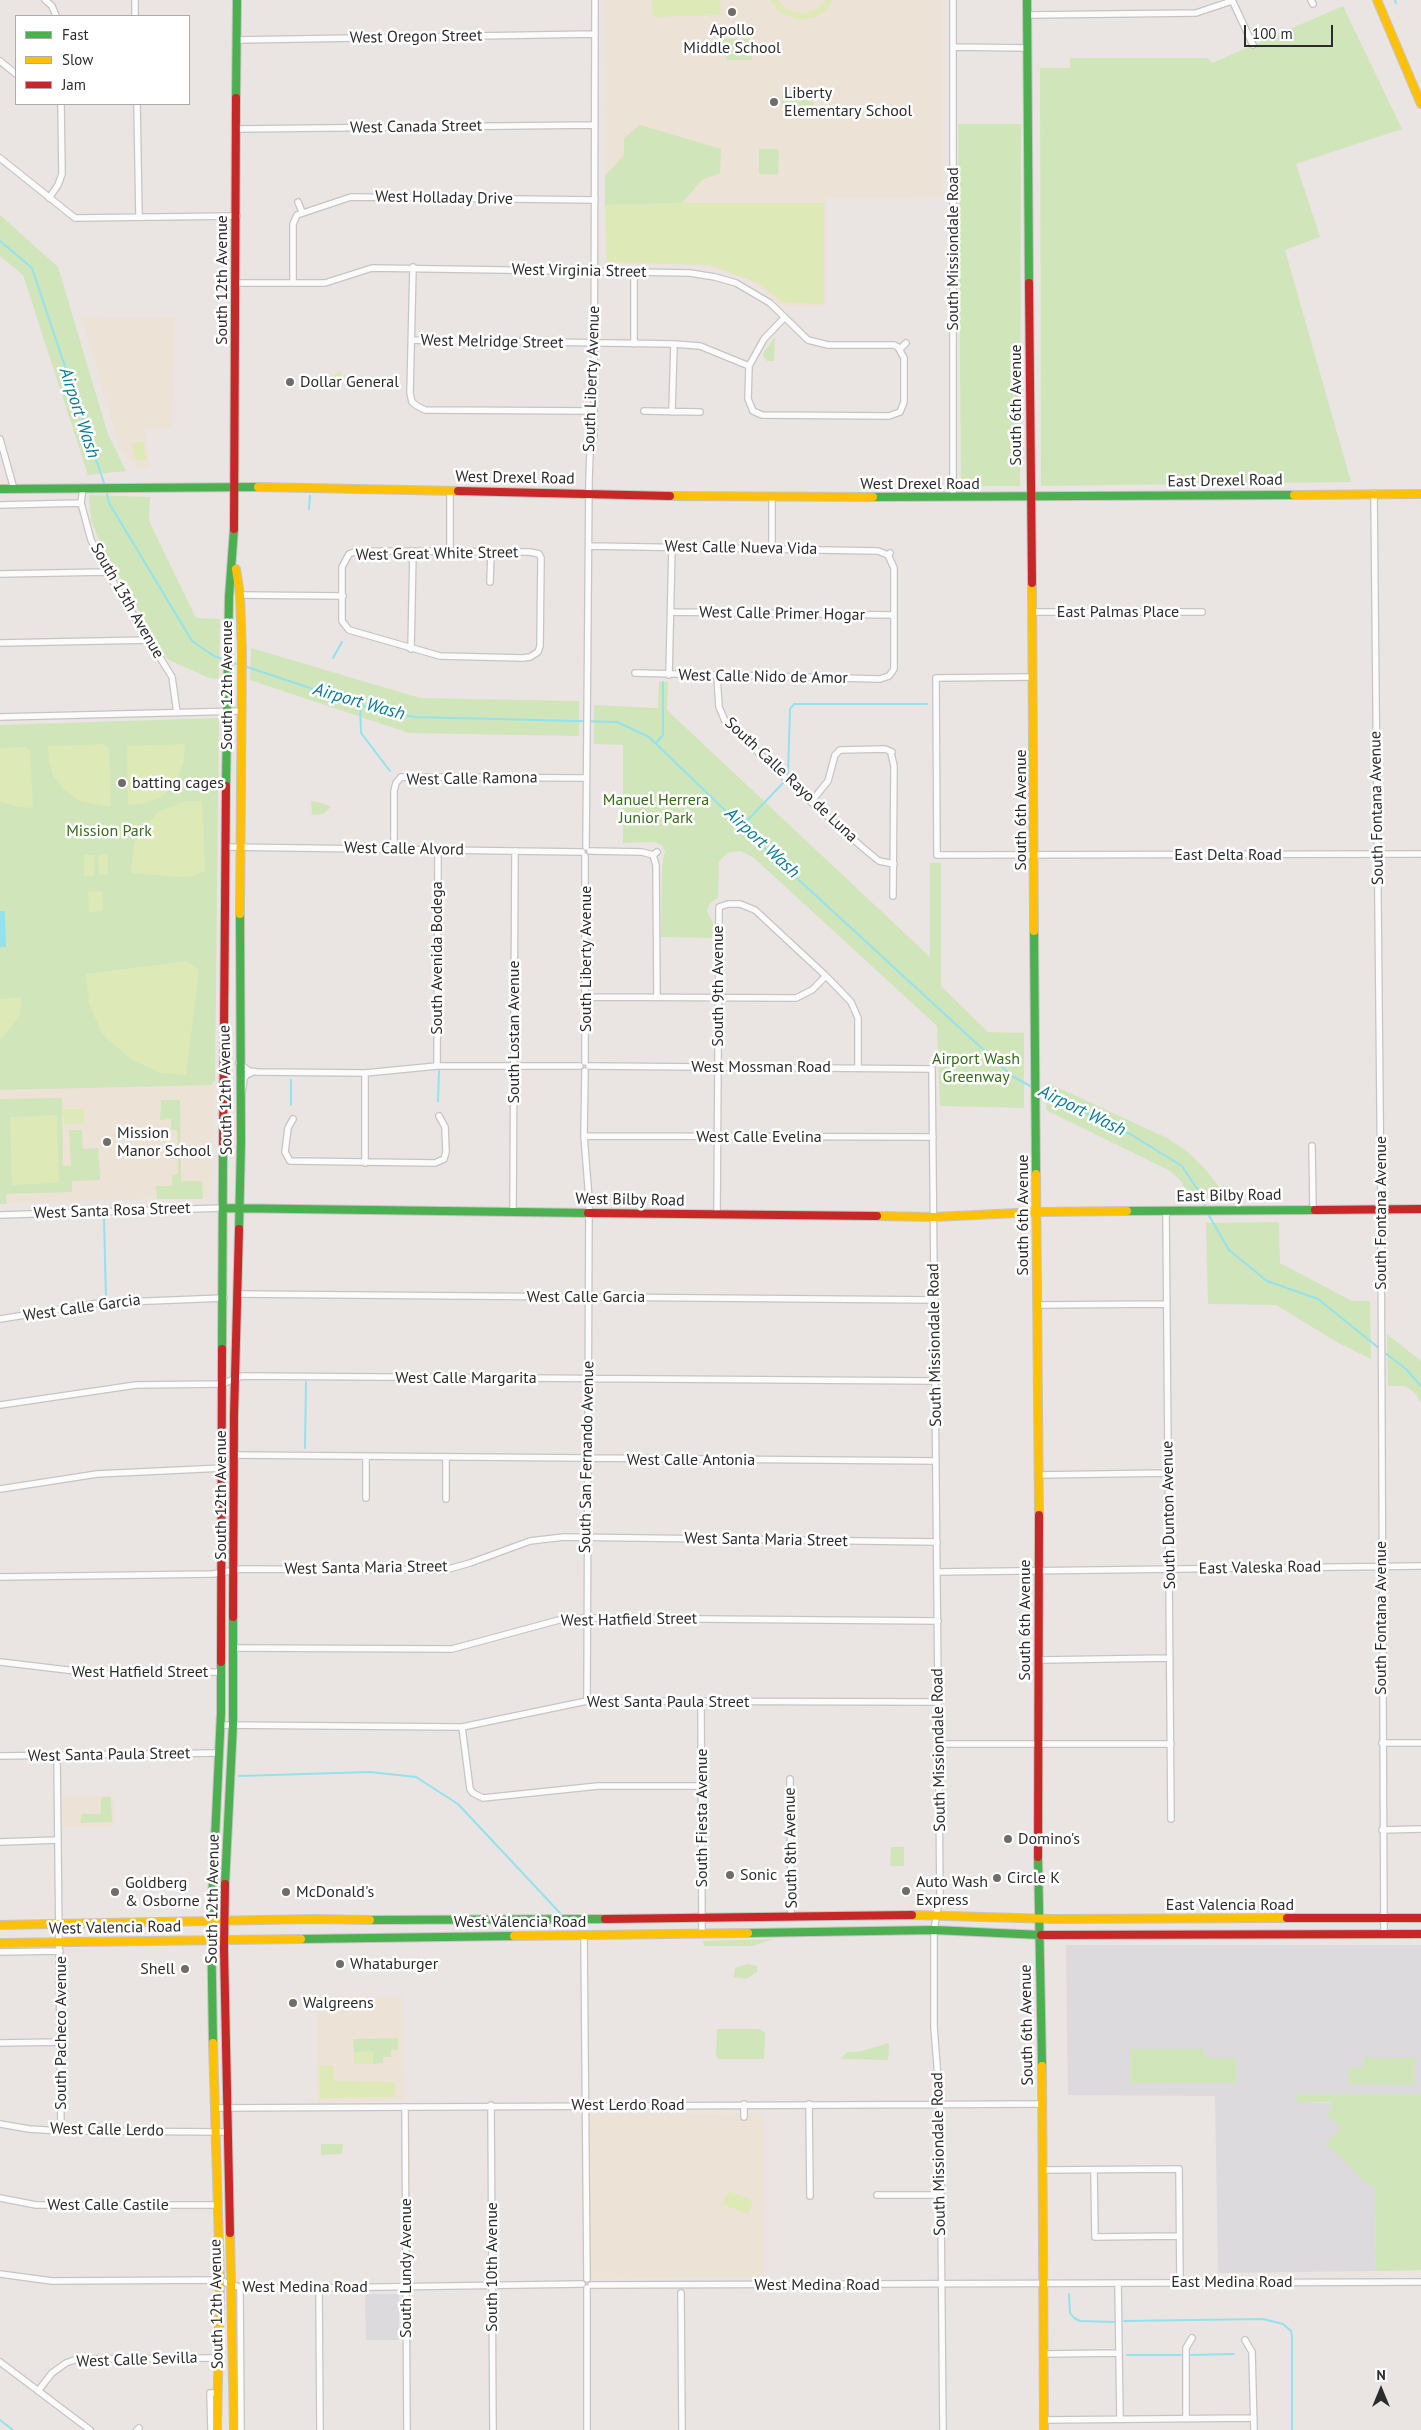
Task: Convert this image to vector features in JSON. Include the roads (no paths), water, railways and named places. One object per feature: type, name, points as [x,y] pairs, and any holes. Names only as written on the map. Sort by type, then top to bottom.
[{"type":"main road","name":"South 12th Avenue","points":[[217,2430],[220,2280],[214,2131],[211,1921],[221,1724],[224,1298],[223,1087],[229,597],[234,560],[235,486],[237,0]]},
{"type":"main road","name":"South 6th Avenue","points":[[1027,0],[1030,497],[1035,856],[1040,1660],[1038,1745],[1039,1934],[1043,2170],[1044,2430]]},
{"type":"main road","points":[[1376,0],[1421,104]]},
{"type":"main road","name":"West Drexel Road","points":[[0,489],[115,486],[235,486],[772,498],[1030,497]]},
{"type":"main road","name":"East Drexel Road","points":[[1030,497],[1421,494]]},
{"type":"main road","name":"South 12th Avenue","points":[[234,560],[240,595],[242,653],[239,1064],[240,1208],[237,1294],[233,1724],[225,1921],[227,2132],[234,2430]]},
{"type":"main road","points":[[223,1087],[240,1086]]},
{"type":"main road","name":"West Bilby Road","points":[[223,1208],[934,1217],[1037,1212]]},
{"type":"main road","name":"East Bilby Road","points":[[1037,1212],[1421,1208]]},
{"type":"main road","points":[[218,1779],[223,1794],[230,1798]]},
{"type":"main road","name":"West Valencia Road","points":[[0,1925],[211,1921],[401,1921],[937,1915],[1039,1918]]},
{"type":"main road","name":"East Valencia Road","points":[[1039,1918],[1421,1918]]},
{"type":"main road","points":[[584,1919],[584,1935]]},
{"type":"main road","points":[[1235,1919],[1235,1934]]},
{"type":"main road","points":[[401,1921],[401,1936]]},
{"type":"main road","name":"West Valencia Road","points":[[0,1943],[60,1947],[211,1940],[401,1936],[934,1930],[1039,1934]]},
{"type":"main road","name":"East Valencia Road","points":[[1039,1934],[1421,1934]]},
{"type":"street","points":[[45,0],[52,6],[56,15]]},
{"type":"street","points":[[135,0],[135,15]]},
{"type":"street","name":"South Liberty Avenue","points":[[589,1214],[584,1136],[586,712],[589,494],[594,411],[595,0]]},
{"type":"street","name":"South Missiondale Road","points":[[953,0],[953,497]]},
{"type":"street","points":[[1028,15],[1196,13],[1232,0],[1253,45]]},
{"type":"street","name":"West Oregon Street","points":[[237,40],[595,34]]},
{"type":"street","points":[[953,47],[1027,48]]},
{"type":"street","points":[[0,60],[15,73]]},
{"type":"street","points":[[49,198],[62,174],[61,105]]},
{"type":"street","points":[[137,105],[139,217]]},
{"type":"street","name":"West Canada Street","points":[[237,128],[595,125]]},
{"type":"street","points":[[0,158],[75,218],[237,216]]},
{"type":"street","name":"West Holladay Drive","points":[[300,214],[317,210],[351,197],[365,196],[595,200]]},
{"type":"street","points":[[293,283],[293,224],[300,214],[298,202]]},
{"type":"street","points":[[413,267],[410,393],[414,406],[425,410],[594,411]]},
{"type":"street","name":"West Virginia Street","points":[[236,284],[325,283],[365,268],[413,267],[690,273],[736,283],[770,303],[804,336],[820,343],[894,345],[901,349]]},
{"type":"street","points":[[634,272],[634,344]]},
{"type":"street","points":[[784,318],[764,339],[749,366],[748,400],[751,413],[762,415],[870,416],[902,414],[904,402],[904,358],[901,349],[906,343]]},
{"type":"street","name":"West Melridge Street","points":[[412,340],[700,346],[749,366]]},
{"type":"street","points":[[672,412],[674,344]]},
{"type":"street","points":[[644,411],[700,412]]},
{"type":"street","points":[[0,439],[14,489]]},
{"type":"street","name":"South 13th Avenue","points":[[83,487],[81,503],[91,540],[107,572],[172,677],[177,713]]},
{"type":"street","points":[[450,490],[450,552]]},
{"type":"street","name":"South Fontana Avenue","points":[[1374,493],[1381,1209],[1382,1830],[1384,1934]]},
{"type":"street","points":[[772,498],[772,548]]},
{"type":"street","points":[[0,505],[81,503]]},
{"type":"street","name":"West Calle Nueva Vida","points":[[589,546],[878,551],[890,554],[894,568],[893,615]]},
{"type":"street","points":[[669,675],[672,547]]},
{"type":"street","name":"West Great White Street","points":[[357,551],[450,552],[539,554],[541,558],[540,646],[537,655],[523,658],[440,656],[411,650],[349,630],[342,621],[342,567],[347,553],[357,551]]},
{"type":"street","points":[[411,650],[413,552]]},
{"type":"street","points":[[490,553],[490,582]]},
{"type":"street","points":[[0,574],[107,572]]},
{"type":"street","points":[[240,595],[343,596]]},
{"type":"street","name":"West Calle Primer Hogar","points":[[671,612],[893,615]]},
{"type":"street","name":"East Palmas Place","points":[[1033,612],[1202,612]]},
{"type":"street","name":"West Calle Nido de Amor","points":[[635,673],[880,679],[889,676],[894,669],[893,615]]},
{"type":"street","points":[[0,643],[150,640]]},
{"type":"street","name":"South Calle Rayo de Luna","points":[[717,676],[719,707],[726,721],[811,802],[879,861],[894,864]]},
{"type":"street","name":"East Delta Road","points":[[1033,677],[936,678],[936,855],[1421,854]]},
{"type":"street","points":[[0,717],[241,711]]},
{"type":"street","points":[[811,802],[828,781],[839,750],[885,749],[892,752],[894,766],[893,896]]},
{"type":"street","name":"West Calle Ramona","points":[[394,849],[394,791],[396,778],[586,778]]},
{"type":"street","name":"West Calle Alvord","points":[[226,847],[586,851],[655,854],[657,997]]},
{"type":"street","name":"South Avenida Bodega","points":[[437,1066],[438,850]]},
{"type":"street","name":"South Lostan Avenue","points":[[513,1213],[515,851]]},
{"type":"street","name":"South 9th Avenue","points":[[717,1215],[717,908],[728,904],[740,904],[754,910],[826,976]]},
{"type":"street","points":[[586,997],[796,998],[805,995],[826,976],[856,1009],[858,1018],[858,1068]]},
{"type":"street","points":[[239,1064],[244,1069],[256,1072]]},
{"type":"street","name":"West Mossman Road","points":[[256,1072],[365,1073],[437,1066],[514,1065],[932,1069]]},
{"type":"street","name":"South Missiondale Road","points":[[932,1069],[940,1895],[934,1930],[934,2027],[940,2104],[942,2430]]},
{"type":"street","points":[[240,1101],[246,1075],[256,1072]]},
{"type":"street","points":[[365,1073],[365,1163]]},
{"type":"street","points":[[293,1119],[288,1128],[285,1144],[286,1156],[290,1161],[435,1163],[444,1162],[446,1152],[445,1127],[439,1116]]},
{"type":"street","name":"West Calle Evelina","points":[[584,1136],[933,1137]]},
{"type":"street","points":[[1312,1146],[1313,1209]]},
{"type":"street","name":"West Santa Rosa Street","points":[[0,1215],[223,1208]]},
{"type":"street","name":"South Dunton Avenue","points":[[1166,1211],[1171,1819]]},
{"type":"street","name":"South San Fernando Avenue","points":[[587,1701],[586,1538],[589,1214]]},
{"type":"street","name":"West Calle Garcia","points":[[237,1294],[935,1300]]},
{"type":"street","name":"West Calle Garcia","points":[[0,1319],[99,1303],[224,1298]]},
{"type":"street","points":[[1037,1305],[1167,1304]]},
{"type":"street","name":"West Calle Margarita","points":[[0,1404],[136,1385],[222,1384],[236,1377],[935,1381]]},
{"type":"street","name":"West Calle Antonia","points":[[235,1455],[588,1460],[936,1461]]},
{"type":"street","points":[[366,1456],[366,1498]]},
{"type":"street","points":[[446,1457],[446,1499]]},
{"type":"street","points":[[0,1489],[97,1474],[223,1468]]},
{"type":"street","points":[[1038,1475],[1168,1473]]},
{"type":"street","name":"West Santa Maria Street","points":[[0,1577],[222,1573],[234,1570],[445,1570],[530,1541],[564,1537],[937,1542]]},
{"type":"street","name":"East Valeska Road","points":[[937,1572],[1421,1566]]},
{"type":"street","name":"West Hatfield Street","points":[[234,1648],[452,1649],[559,1620],[587,1618],[938,1621]]},
{"type":"street","points":[[1040,1660],[1170,1658]]},
{"type":"street","name":"West Hatfield Street","points":[[0,1662],[101,1674],[220,1672]]},
{"type":"street","name":"West Santa Paula Street","points":[[221,1724],[462,1728],[587,1701],[938,1702]]},
{"type":"street","name":"South Fiesta Avenue","points":[[701,1702],[702,1934]]},
{"type":"street","points":[[462,1728],[469,1784],[474,1793],[487,1798],[598,1786],[702,1786]]},
{"type":"street","points":[[1382,1743],[1421,1743]]},
{"type":"street","points":[[939,1744],[1171,1744]]},
{"type":"street","name":"West Santa Paula Street","points":[[0,1756],[219,1753]]},
{"type":"street","name":"South Pacheco Avenue","points":[[57,1756],[61,2131]]},
{"type":"street","name":"South 8th Avenue","points":[[790,1780],[791,1917]]},
{"type":"street","points":[[1382,1830],[1421,1829]]},
{"type":"street","points":[[0,1842],[58,1840]]},
{"type":"street","points":[[584,1935],[587,2430]]},
{"type":"street","name":"West Valencia Road","points":[[0,1952],[60,1947]]},
{"type":"street","points":[[0,2043],[61,2042]]},
{"type":"street","points":[[744,2104],[744,2117]]},
{"type":"street","points":[[809,2104],[810,2196]]},
{"type":"street","name":"West Lerdo Road","points":[[214,2108],[491,2105],[1042,2104]]},
{"type":"street","name":"South 10th Avenue","points":[[491,2105],[493,2430]]},
{"type":"street","name":"South Lundy Avenue","points":[[405,2107],[407,2430]]},
{"type":"street","name":"West Calle Lerdo","points":[[0,2124],[30,2129],[61,2131],[227,2132]]},
{"type":"street","points":[[1043,2170],[1179,2169],[1180,2282]]},
{"type":"street","points":[[1094,2170],[1095,2237],[1179,2236]]},
{"type":"street","points":[[877,2195],[941,2195]]},
{"type":"street","name":"West Calle Castile","points":[[0,2198],[36,2205],[217,2205]]},
{"type":"street","name":"West Medina Road","points":[[0,2274],[52,2281],[220,2280],[240,2288],[406,2287],[492,2284],[1044,2283]]},
{"type":"street","name":"East Medina Road","points":[[1044,2283],[1421,2282]]},
{"type":"street","points":[[1118,2283],[1120,2419]]},
{"type":"street","name":"South 12th Avenue","points":[[240,2288],[241,2430]]},
{"type":"street","points":[[319,2288],[320,2430]]},
{"type":"street","points":[[681,2293],[682,2430]]},
{"type":"street","points":[[1186,2419],[1186,2348],[1192,2338]]},
{"type":"street","points":[[1246,2340],[1252,2352],[1254,2430]]},
{"type":"street","points":[[1044,2354],[1119,2353]]},
{"type":"street","name":"West Calle Sevilla","points":[[38,2391],[52,2373],[66,2363],[77,2359],[218,2358]]},
{"type":"street","points":[[0,2362],[90,2430]]},
{"type":"street","name":"South 12th Avenue","points":[[210,2430],[210,2393],[217,2393]]},
{"type":"street","points":[[1044,2420],[1254,2418]]},
{"type":"water","points":[[0,911],[5,911],[6,947],[0,947]]},
{"type":"waterway","name":"Airport Wash","points":[[0,241],[32,268],[105,486]]},
{"type":"waterway","name":"Airport Wash","points":[[106,490],[109,503],[192,641],[214,656],[225,660]]},
{"type":"waterway","points":[[309,509],[310,496]]},
{"type":"waterway","points":[[333,658],[342,642]]},
{"type":"waterway","name":"Airport Wash","points":[[230,662],[240,665]]},
{"type":"waterway","name":"Airport Wash","points":[[244,666],[376,710],[415,717],[617,722],[649,737],[763,847],[1012,1076],[1034,1088]]},
{"type":"waterway","points":[[656,743],[663,735],[663,682]]},
{"type":"waterway","points":[[360,704],[361,733],[390,771]]},
{"type":"waterway","points":[[788,774],[790,709],[794,704],[927,704]]},
{"type":"waterway","points":[[742,826],[783,783]]},
{"type":"waterway","points":[[438,1101],[439,1071]]},
{"type":"waterway","points":[[291,1080],[291,1105]]},
{"type":"waterway","name":"Airport Wash","points":[[1038,1090],[1130,1134],[1182,1166],[1201,1195],[1206,1209]]},
{"type":"waterway","name":"Airport Wash","points":[[1208,1214],[1229,1250],[1267,1281],[1318,1299],[1380,1349]]},
{"type":"waterway","points":[[104,1218],[106,1299]]},
{"type":"waterway","name":"Airport Wash","points":[[1384,1352],[1406,1369],[1421,1386]]},
{"type":"waterway","points":[[305,1448],[306,1382]]},
{"type":"waterway","points":[[239,1776],[370,1772],[416,1777],[458,1804],[560,1913]]},
{"type":"waterway","points":[[1069,2294],[1070,2313],[1074,2318],[1080,2321],[1114,2322]]},
{"type":"waterway","points":[[1124,2321],[1263,2319],[1283,2324],[1291,2331],[1292,2336],[1292,2430]]},
{"type":"waterway","points":[[1191,2355],[1234,2354]]},
{"type":"waterway","points":[[1127,2355],[1181,2355]]},
{"type":"waterway","points":[[0,2420],[13,2430]]},
{"type":"place","name":"Apollo Middle School","points":[[732,12]]},
{"type":"place","name":"Liberty Elementary School","points":[[774,102]]},
{"type":"place","name":"Dollar General","points":[[290,382]]},
{"type":"place","name":"batting cages","points":[[122,783]]},
{"type":"place","name":"Mission Manor School","points":[[107,1142]]},
{"type":"place","name":"Domino's","points":[[1008,1839]]},
{"type":"place","name":"Sonic","points":[[730,1875]]},
{"type":"place","name":"Circle K","points":[[997,1878]]},
{"type":"place","name":"Auto Wash Express","points":[[906,1891]]},
{"type":"place","name":"Goldberg & Osborne","points":[[115,1892]]},
{"type":"place","name":"McDonald's","points":[[286,1892]]},
{"type":"place","name":"Whataburger","points":[[340,1964]]},
{"type":"place","name":"Shell","points":[[185,1969]]},
{"type":"place","name":"Walgreens","points":[[293,2003]]},
{"type":"park label","name":"Manuel Herrera Junior Park","points":[[656,809]]},
{"type":"park label","name":"Mission Park","points":[[109,831]]},
{"type":"park label","name":"Airport Wash Greenway","points":[[976,1068]]}]
